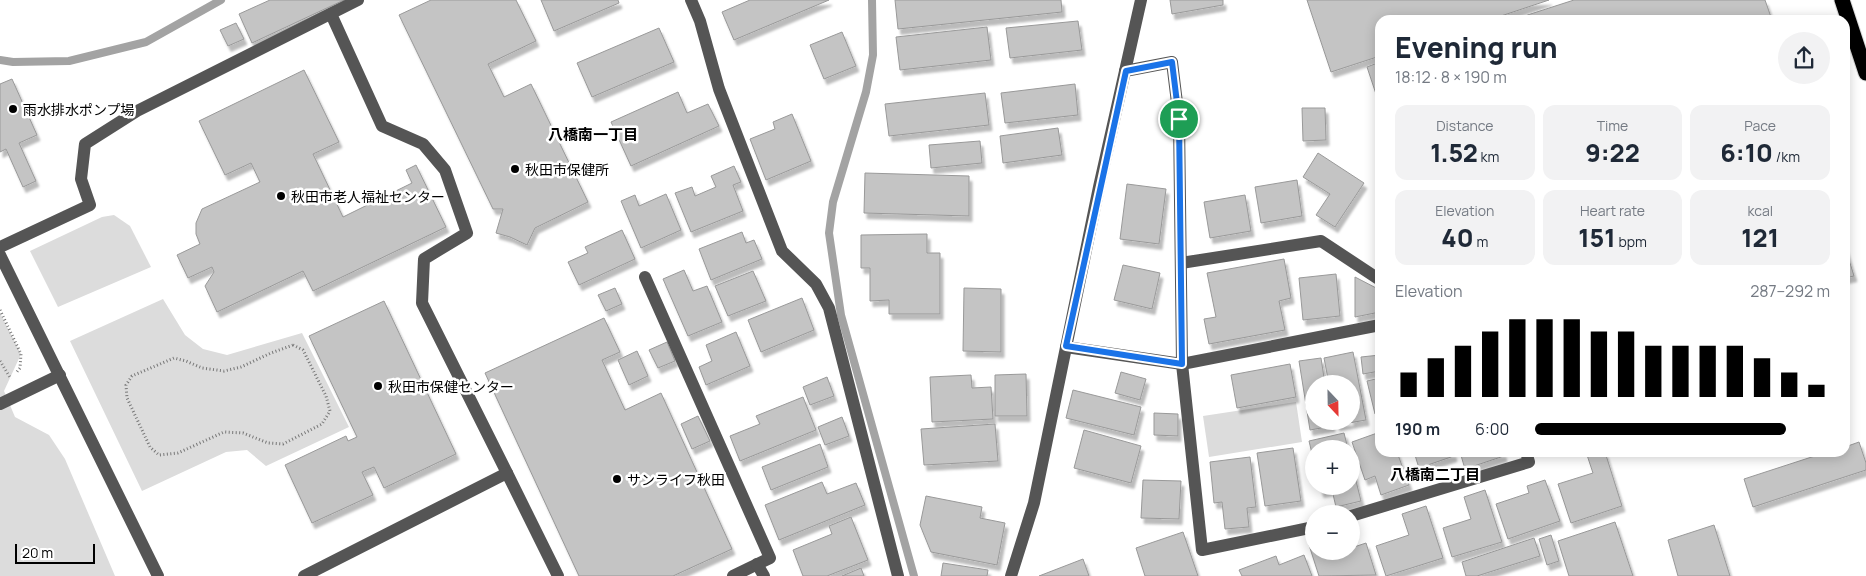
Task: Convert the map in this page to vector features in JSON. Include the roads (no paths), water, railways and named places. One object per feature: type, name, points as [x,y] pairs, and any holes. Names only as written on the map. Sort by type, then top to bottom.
[{"type":"highway","points":[[1842,0],[1847,15]]},
{"type":"highway","points":[[1850,24],[1866,73]]},
{"type":"street","points":[[0,247],[90,205],[81,179],[85,144],[137,111],[358,0]]},
{"type":"street","points":[[691,0],[700,20],[719,89],[782,251],[816,284],[829,308],[898,576]]},
{"type":"street","points":[[1011,576],[1034,503],[1141,0]]},
{"type":"street","points":[[330,14],[382,126],[423,144],[445,170],[467,233],[424,259],[422,303],[558,576]]},
{"type":"street","points":[[1126,71],[1172,62],[1179,119],[1182,364],[1202,550],[1305,529]]},
{"type":"street","points":[[1181,263],[1321,241],[1375,277]]},
{"type":"street","points":[[0,255],[158,576]]},
{"type":"street","points":[[645,277],[770,558],[733,576]]},
{"type":"street","points":[[1066,346],[1182,364],[1375,327]]},
{"type":"street","points":[[0,404],[60,375]]},
{"type":"street","points":[[1360,513],[1529,462],[1528,457]]},
{"type":"street","points":[[304,576],[507,474]]},
{"type":"street","points":[[757,564],[764,576]]},
{"type":"waterway","points":[[0,60],[13,62],[69,61],[146,42],[221,0]]},
{"type":"waterway","points":[[872,0],[873,55],[866,92],[833,202],[829,233],[841,315],[914,576]]},
{"type":"place","name":"雨水排水ポンプ場","points":[[13,109]]},
{"type":"place","name":"秋田市保健所","points":[[515,169]]},
{"type":"place","name":"秋田市老人福祉センター","points":[[281,196]]},
{"type":"place","name":"秋田市保健センター","points":[[378,386]]},
{"type":"place","name":"サンライフ秋田","points":[[617,479]]},
{"type":"district","name":"八橋南一丁目","points":[[593,134]]},
{"type":"district","name":"八橋南二丁目","points":[[1435,474]]}]
